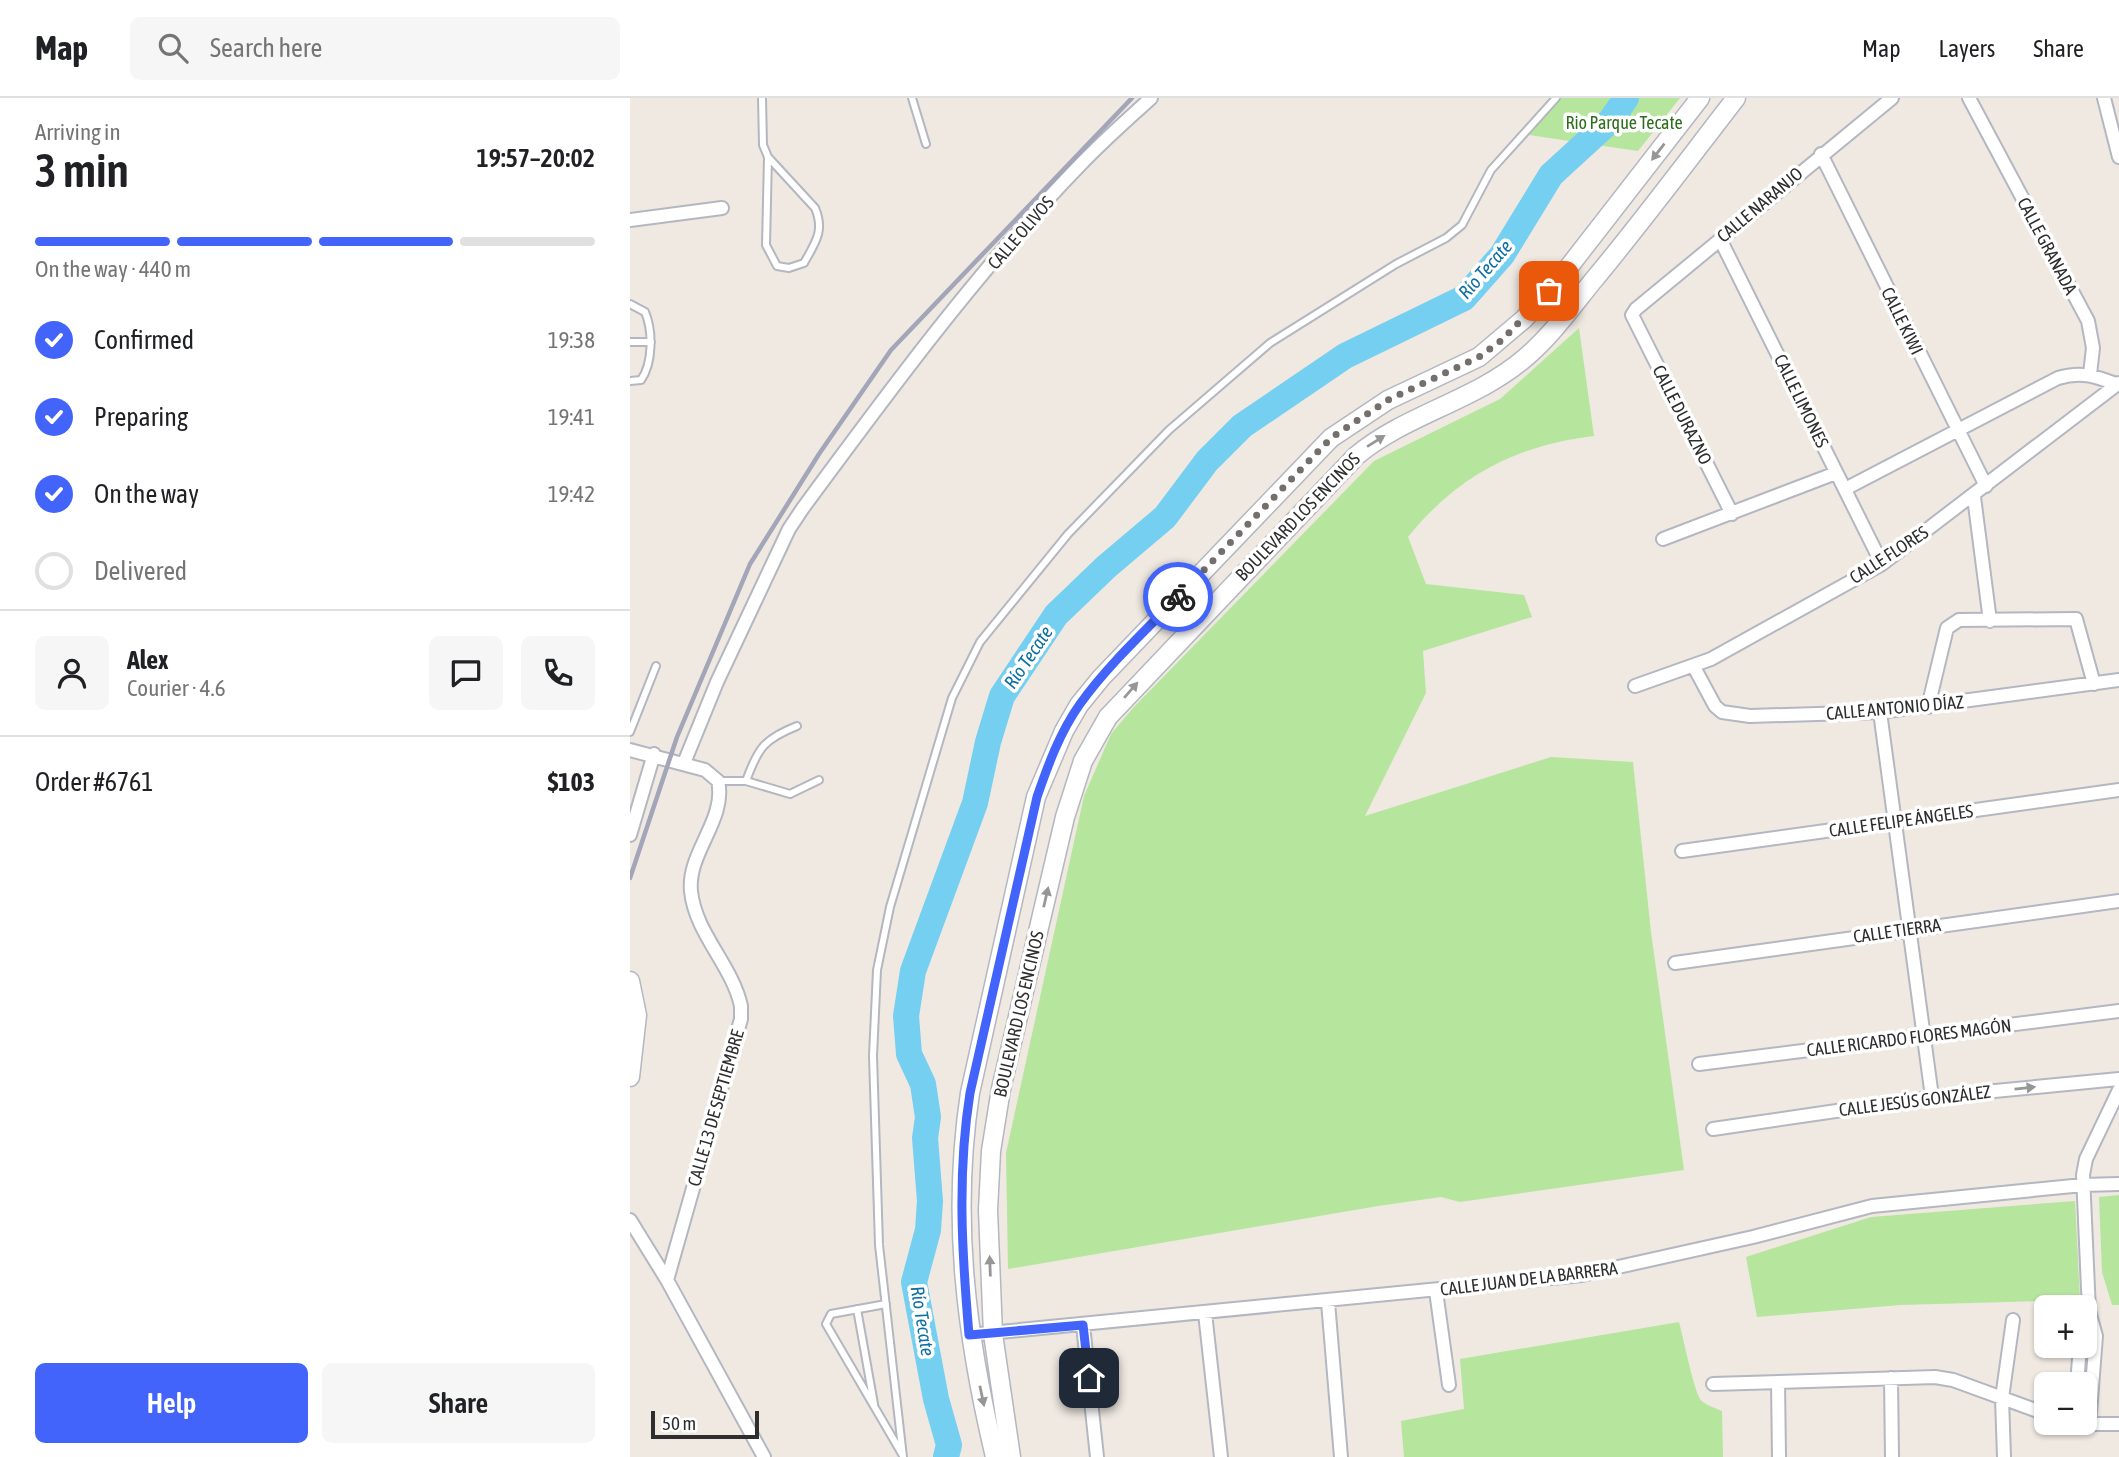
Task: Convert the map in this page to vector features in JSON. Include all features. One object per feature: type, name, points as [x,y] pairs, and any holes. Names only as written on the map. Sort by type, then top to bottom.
[{"type":"main road","name":"BOULEVARD LOS ENCINOS","points":[[995,1457],[969,1335],[960,1198],[963,1138],[970,1093],[1037,797],[1064,731],[1101,678],[1331,438],[1388,400],[1479,357],[1502,340],[1561,277],[1700,98]]},
{"type":"main road","name":"BOULEVARD LOS ENCINOS","points":[[1011,1457],[993,1334],[988,1210],[994,1124],[1072,789],[1095,736],[1136,684],[1356,456],[1389,433],[1492,382],[1526,358],[1548,337],[1736,98]]},
{"type":"main road","points":[[1598,230],[1622,246]]},
{"type":"main road","points":[[630,981],[637,1015],[630,1077]]},
{"type":"street","name":"CALLE OLIVOS","points":[[684,763],[716,682],[789,529],[900,376],[1081,164],[1151,98]]},
{"type":"street","name":"CALLE NARANJO","points":[[1632,315],[1821,154],[1892,98]]},
{"type":"street","name":"CALLE GRANADA","points":[[1969,98],[2088,321],[2093,348],[2090,374]]},
{"type":"street","points":[[2104,98],[2119,157]]},
{"type":"street","name":"CALLE KIWI","points":[[1821,154],[1986,486]]},
{"type":"street","points":[[630,220],[722,208]]},
{"type":"street","name":"CALLE LIMONES","points":[[1720,239],[1882,564]]},
{"type":"street","name":"CALLE DURAZNO","points":[[1632,315],[1732,514]]},
{"type":"street","points":[[1845,489],[1958,433],[2058,378],[2074,373],[2090,374],[2118,384]]},
{"type":"street","name":"CALLE FLORES","points":[[1635,686],[1694,667],[1882,564],[1974,497],[2118,384]]},
{"type":"street","points":[[1662,539],[1836,473]]},
{"type":"street","points":[[1974,497],[1990,621]]},
{"type":"street","points":[[1928,707],[1950,624],[1959,620],[2076,619],[2094,684]]},
{"type":"street","name":"CALLE ANTONIO DÍAZ","points":[[1694,667],[1709,697],[1722,712],[1750,716],[1880,712],[2119,680]]},
{"type":"street","points":[[1880,712],[1932,1097]]},
{"type":"street","points":[[630,750],[654,754],[705,770],[718,781]]},
{"type":"street","points":[[630,835],[654,754]]},
{"type":"street","name":"CALLE 13 DE SEPTIEMBRE","points":[[667,1280],[741,1019],[739,995],[699,920],[691,888],[692,872],[717,804],[718,781]]},
{"type":"street","name":"CALLE FELIPE ÁNGELES","points":[[1682,851],[2119,790]]},
{"type":"street","name":"CALLE TIERRA","points":[[1675,963],[2119,901]]},
{"type":"street","name":"CALLE RICARDO FLORES MAGÓN","points":[[1699,1064],[2119,1011]]},
{"type":"street","name":"CALLE JESÚS GONZÁLEZ","points":[[1713,1129],[1932,1097],[2119,1079]]},
{"type":"street","points":[[2088,1295],[2083,1185],[2086,1159],[2119,1090]]},
{"type":"street","name":"CALLE JUAN DE LA BARRERA","points":[[969,1335],[1539,1280],[1629,1266],[1872,1206],[2083,1185],[2119,1184]]},
{"type":"street","points":[[630,1220],[667,1280],[764,1457]]},
{"type":"street","points":[[1436,1291],[1449,1385]]},
{"type":"street","points":[[1328,1302],[1341,1457]]},
{"type":"street","points":[[1205,1313],[1221,1457]]},
{"type":"street","points":[[2004,1457],[2002,1398],[2014,1320]]},
{"type":"street","points":[[1083,1325],[1097,1457]]},
{"type":"street","points":[[1891,1378],[1892,1457]]},
{"type":"street","points":[[1713,1384],[1945,1378],[2034,1410]]},
{"type":"street","points":[[1778,1382],[1779,1457]]},
{"type":"street","points":[[2097,1425],[2119,1424]]},
{"type":"lane","points":[[762,98],[763,145],[768,157],[815,208],[820,219],[821,233],[804,263],[789,268],[777,266],[766,245],[768,157]]},
{"type":"lane","points":[[912,98],[926,144]]},
{"type":"lane","points":[[903,1456],[879,1245],[873,1056],[877,970],[890,907],[952,698],[980,642],[1069,534],[1179,421],[1270,343],[1396,264],[1446,238],[1462,225],[1491,170],[1556,98]]},
{"type":"lane","points":[[630,304],[645,312],[651,342],[646,374],[641,380],[630,381]]},
{"type":"lane","points":[[630,342],[651,342]]},
{"type":"lane","points":[[630,733],[656,666]]},
{"type":"lane","points":[[747,781],[754,757],[765,743],[775,734],[797,726]]},
{"type":"lane","points":[[718,781],[747,781],[790,794],[819,780]]},
{"type":"lane","points":[[886,1304],[831,1314],[826,1324],[903,1456]]},
{"type":"lane","points":[[857,1309],[875,1409]]},
{"type":"green space","name":"Rio Parque Tecate","points":[[1559,98],[1680,98],[1638,151],[1529,135]]},
{"type":"green space","points":[[1579,328],[1594,436],[1539,447],[1490,467],[1447,497],[1408,537],[1426,584],[1524,595],[1532,617],[1423,651],[1426,693],[1365,816],[1551,757],[1633,762],[1651,932],[1684,1170],[1460,1202],[1441,1197],[1378,1206],[1008,1269],[1006,1153],[1084,796],[1111,734],[1133,708],[1374,461],[1500,399]]},
{"type":"green space","points":[[2119,1195],[2119,1305],[2112,1305],[2102,1272],[2099,1197]]},
{"type":"green space","points":[[2075,1201],[2080,1295],[2034,1295],[2034,1301],[1900,1305],[1757,1317],[1746,1257],[1871,1217]]},
{"type":"green space","points":[[1679,1322],[1699,1397],[1706,1404],[1722,1411],[1723,1457],[1404,1457],[1401,1421],[1464,1409],[1460,1359]]},
{"type":"waterway","name":"Río Tecate","points":[[946,1457],[949,1445],[936,1399],[914,1282],[928,1230],[930,1201],[925,1138],[928,1117],[923,1084],[909,1054],[906,1016],[913,971],[975,803],[988,742],[1002,696],[1056,615],[1106,567],[1165,517],[1207,461],[1242,426],[1345,356],[1464,298],[1502,255],[1551,175],[1611,120],[1626,98]]},
{"type":"railway","points":[[630,878],[677,737],[750,564],[819,454],[891,350],[1132,98]]},
{"type":"way so far","points":[[1178,597],[1331,438],[1354,420],[1388,400],[1479,357],[1502,340],[1549,291]]},
{"type":"route","points":[[1089,1378],[1083,1325],[969,1335],[960,1198],[963,1138],[970,1093],[1037,797],[1049,764],[1079,705],[1178,597]]}]
